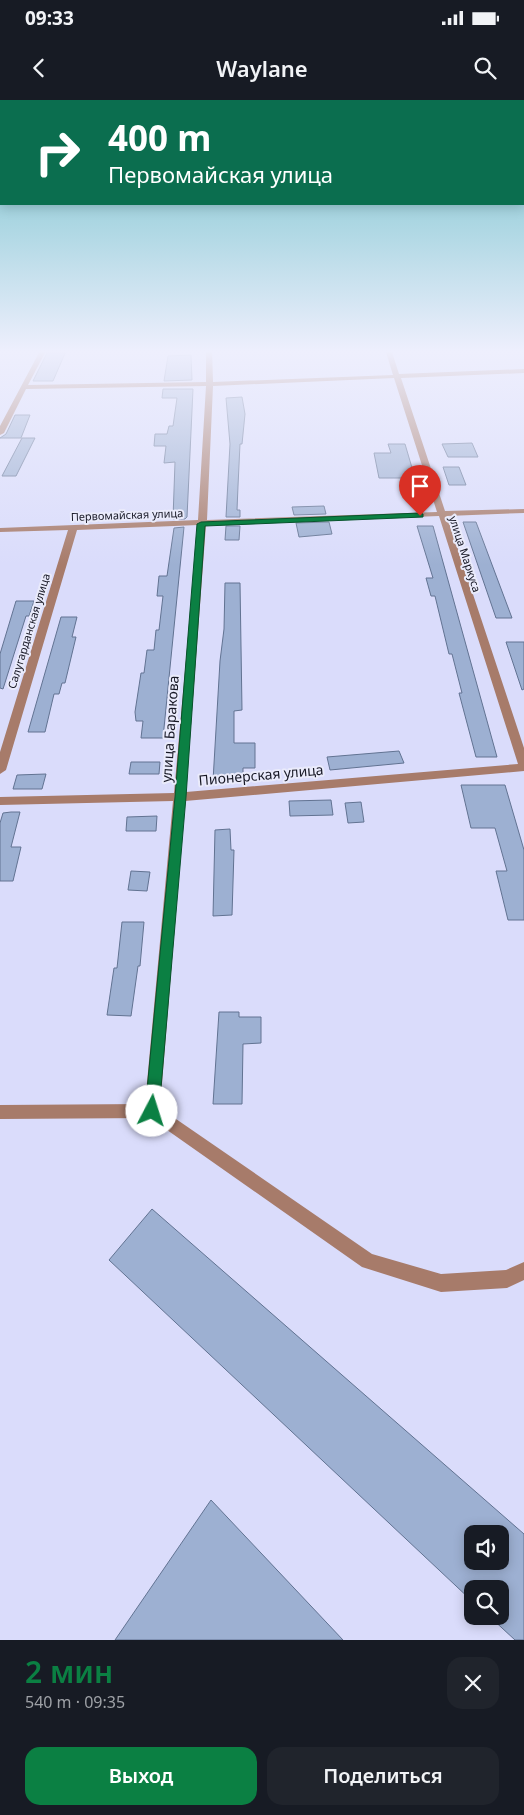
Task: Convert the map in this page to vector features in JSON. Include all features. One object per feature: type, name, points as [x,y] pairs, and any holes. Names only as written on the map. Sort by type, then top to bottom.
[{"type":"street","points":[[0,433],[7,421]]},
{"type":"street","name":"улица Баракова","points":[[152,1111],[180,797],[208,421]]},
{"type":"street","name":"улица Маркуса","points":[[410,421],[524,766]]},
{"type":"street","name":"Первомайская улица","points":[[0,530],[524,511]]},
{"type":"street","name":"Салугарданская улица","points":[[0,770],[73,528]]},
{"type":"street","name":"Пионерская улица","points":[[0,801],[180,797],[524,766]]},
{"type":"street","points":[[0,1112],[152,1111],[368,1261],[441,1283],[506,1278],[524,1271]]},
{"type":"building","points":[[12,421],[28,421],[21,438],[0,438],[6,434]]},
{"type":"building","points":[[174,421],[192,421],[187,517],[185,519],[173,519],[175,462],[164,463],[166,446],[154,446],[155,434],[167,434],[169,426],[173,426]]},
{"type":"building","points":[[228,421],[244,421],[242,444],[240,444],[237,510],[240,510],[240,517],[226,517],[230,444]]},
{"type":"building","points":[[22,438],[35,438],[16,476],[2,476]]},
{"type":"building","points":[[472,443],[478,457],[448,457],[442,444]]},
{"type":"building","points":[[388,444],[405,444],[415,478],[379,478],[374,453],[391,453]]},
{"type":"building","points":[[443,467],[459,467],[466,485],[449,485]]},
{"type":"building","points":[[324,506],[326,514],[294,515],[292,507]]},
{"type":"building","points":[[329,522],[332,534],[299,537],[296,523]]},
{"type":"building","points":[[463,522],[476,522],[512,618],[496,618]]},
{"type":"building","points":[[226,526],[240,526],[239,540],[225,540]]},
{"type":"building","points":[[417,526],[433,526],[497,757],[476,757],[459,693],[462,693],[452,654],[449,654],[435,596],[431,596],[426,578],[433,578]]},
{"type":"building","points":[[184,527],[163,738],[141,738],[143,721],[136,721],[135,712],[141,673],[144,673],[147,650],[154,650],[156,630],[159,630],[163,596],[157,596],[159,576],[167,576],[174,528]]},
{"type":"building","points":[[225,583],[240,583],[242,710],[234,711],[234,743],[255,743],[255,768],[243,768],[243,781],[213,781],[220,661],[224,629]]},
{"type":"building","points":[[16,601],[34,601],[29,616],[26,616],[3,689],[0,688],[0,654]]},
{"type":"building","points":[[61,617],[77,617],[72,637],[76,637],[65,683],[62,683],[59,694],[54,694],[45,732],[28,732]]},
{"type":"building","points":[[506,642],[524,642],[524,689],[522,690]]},
{"type":"building","points":[[399,751],[404,763],[330,770],[327,757]]},
{"type":"building","points":[[131,762],[160,762],[159,774],[129,774]]},
{"type":"building","points":[[46,774],[42,789],[13,789],[17,775]]},
{"type":"building","points":[[461,785],[505,785],[524,850],[524,920],[508,920],[496,871],[507,871],[495,828],[471,828]]},
{"type":"building","points":[[331,800],[333,815],[290,816],[289,801]]},
{"type":"building","points":[[361,802],[364,822],[348,823],[345,803]]},
{"type":"building","points":[[20,812],[11,847],[21,847],[13,881],[0,881],[0,823],[3,813]]},
{"type":"building","points":[[157,816],[156,831],[126,831],[127,817]]},
{"type":"building","points":[[230,829],[231,850],[234,850],[232,915],[213,916],[215,830]]},
{"type":"building","points":[[131,871],[150,872],[147,891],[128,890]]},
{"type":"building","points":[[122,922],[144,922],[140,966],[138,966],[131,1016],[107,1015],[114,968],[117,968]]},
{"type":"building","points":[[219,1012],[239,1012],[239,1017],[261,1017],[261,1043],[243,1044],[242,1104],[213,1104]]},
{"type":"building","points":[[152,1209],[524,1534],[524,1640],[515,1640],[499,1625],[509,1625],[509,1580],[464,1580],[464,1593],[109,1260]]},
{"type":"building","points":[[211,1500],[343,1640],[115,1640]]},
{"type":"route","points":[[152,1111],[180,797],[201,524],[420,516]]}]
